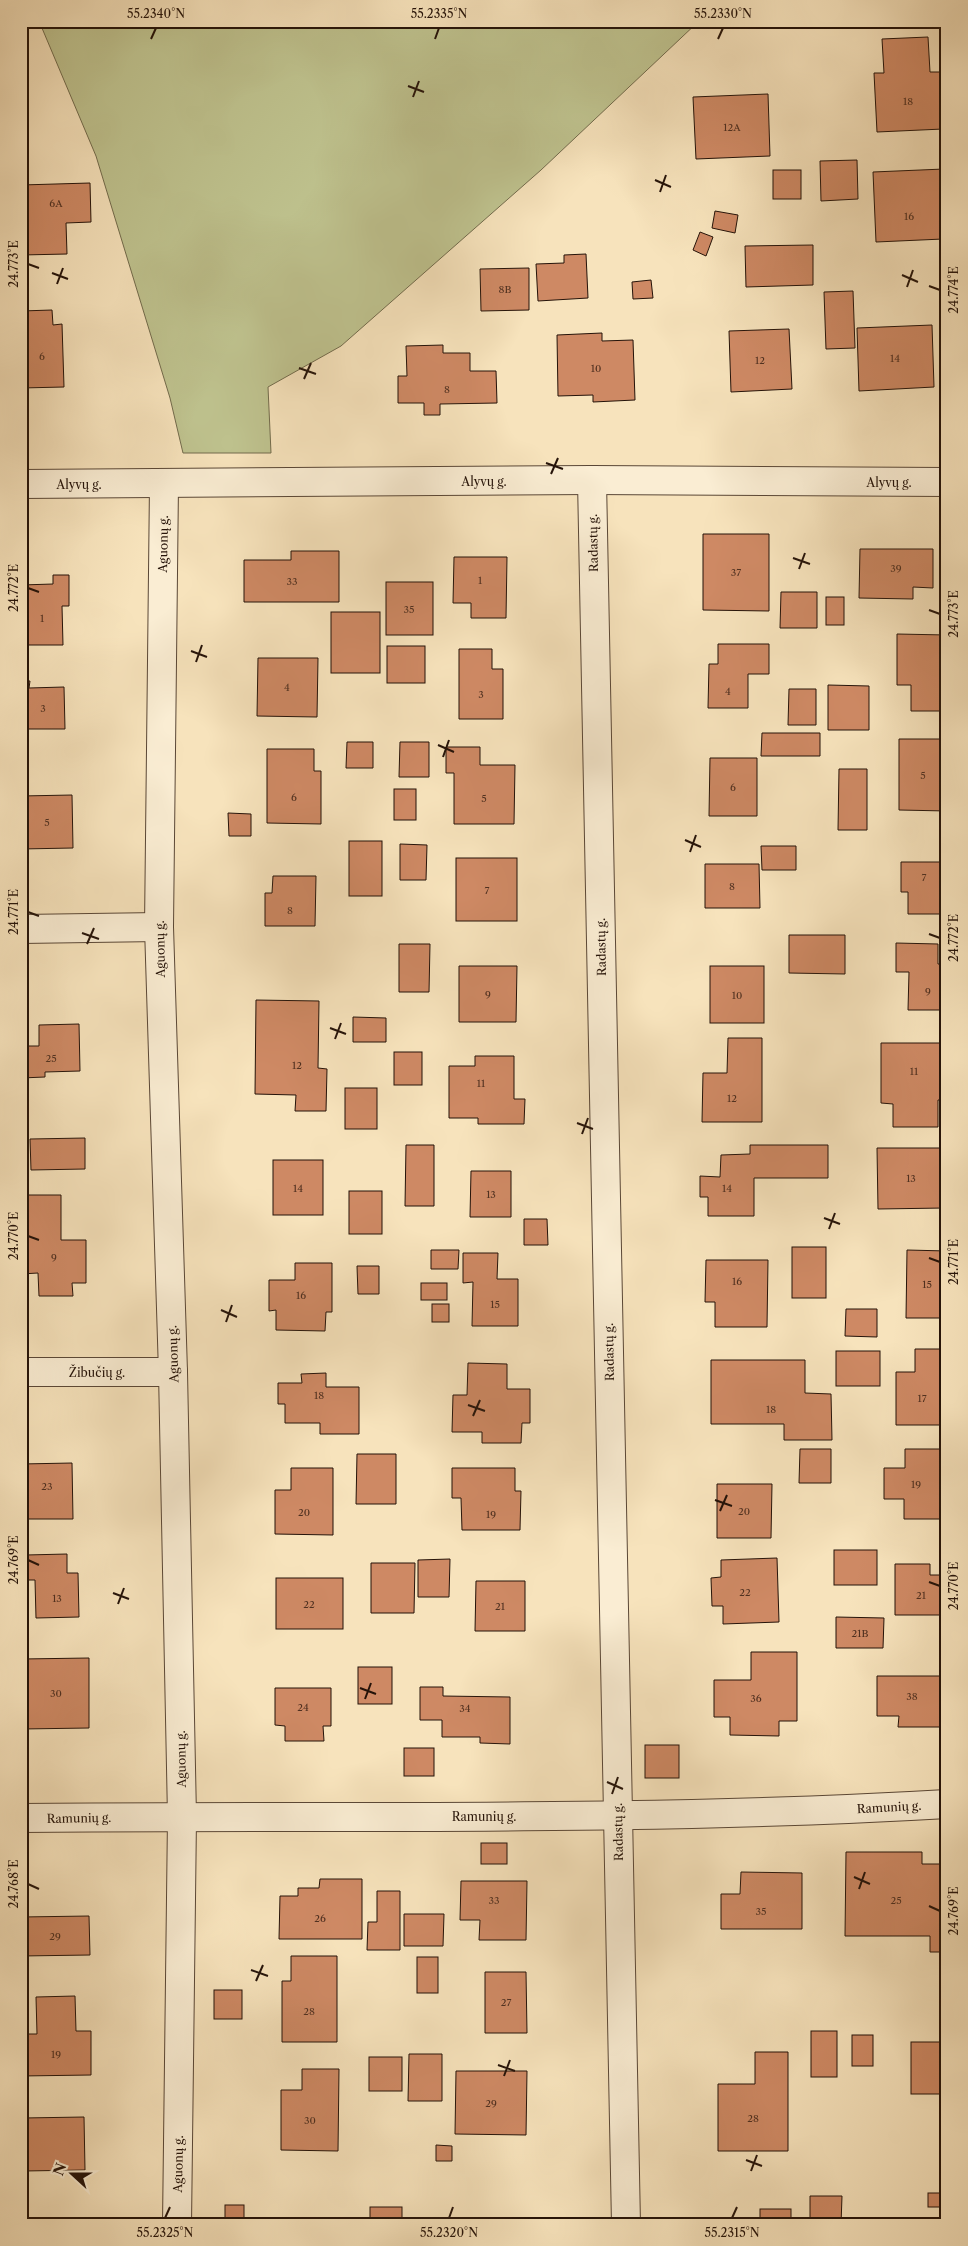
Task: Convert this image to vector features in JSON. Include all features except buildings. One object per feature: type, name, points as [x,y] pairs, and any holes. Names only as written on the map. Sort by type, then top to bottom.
[{"type":"street","name":"Alyvų g.","points":[[21,484],[592,480],[947,482]]},
{"type":"street","name":"Radastų g.","points":[[592,480],[626,2225]]},
{"type":"street","name":"Aguonų g.","points":[[164,484],[159,927],[173,1372],[182,1817],[177,2225]]},
{"type":"street","points":[[21,929],[159,927]]},
{"type":"street","name":"Žibučių g.","points":[[21,1372],[173,1372]]},
{"type":"street","name":"Ramunių g.","points":[[21,1818],[618,1816],[838,1810],[947,1804]]},
{"type":"green space","points":[[39,21],[699,21],[541,170],[341,346],[268,387],[271,453],[183,453],[170,398],[96,156]]}]
